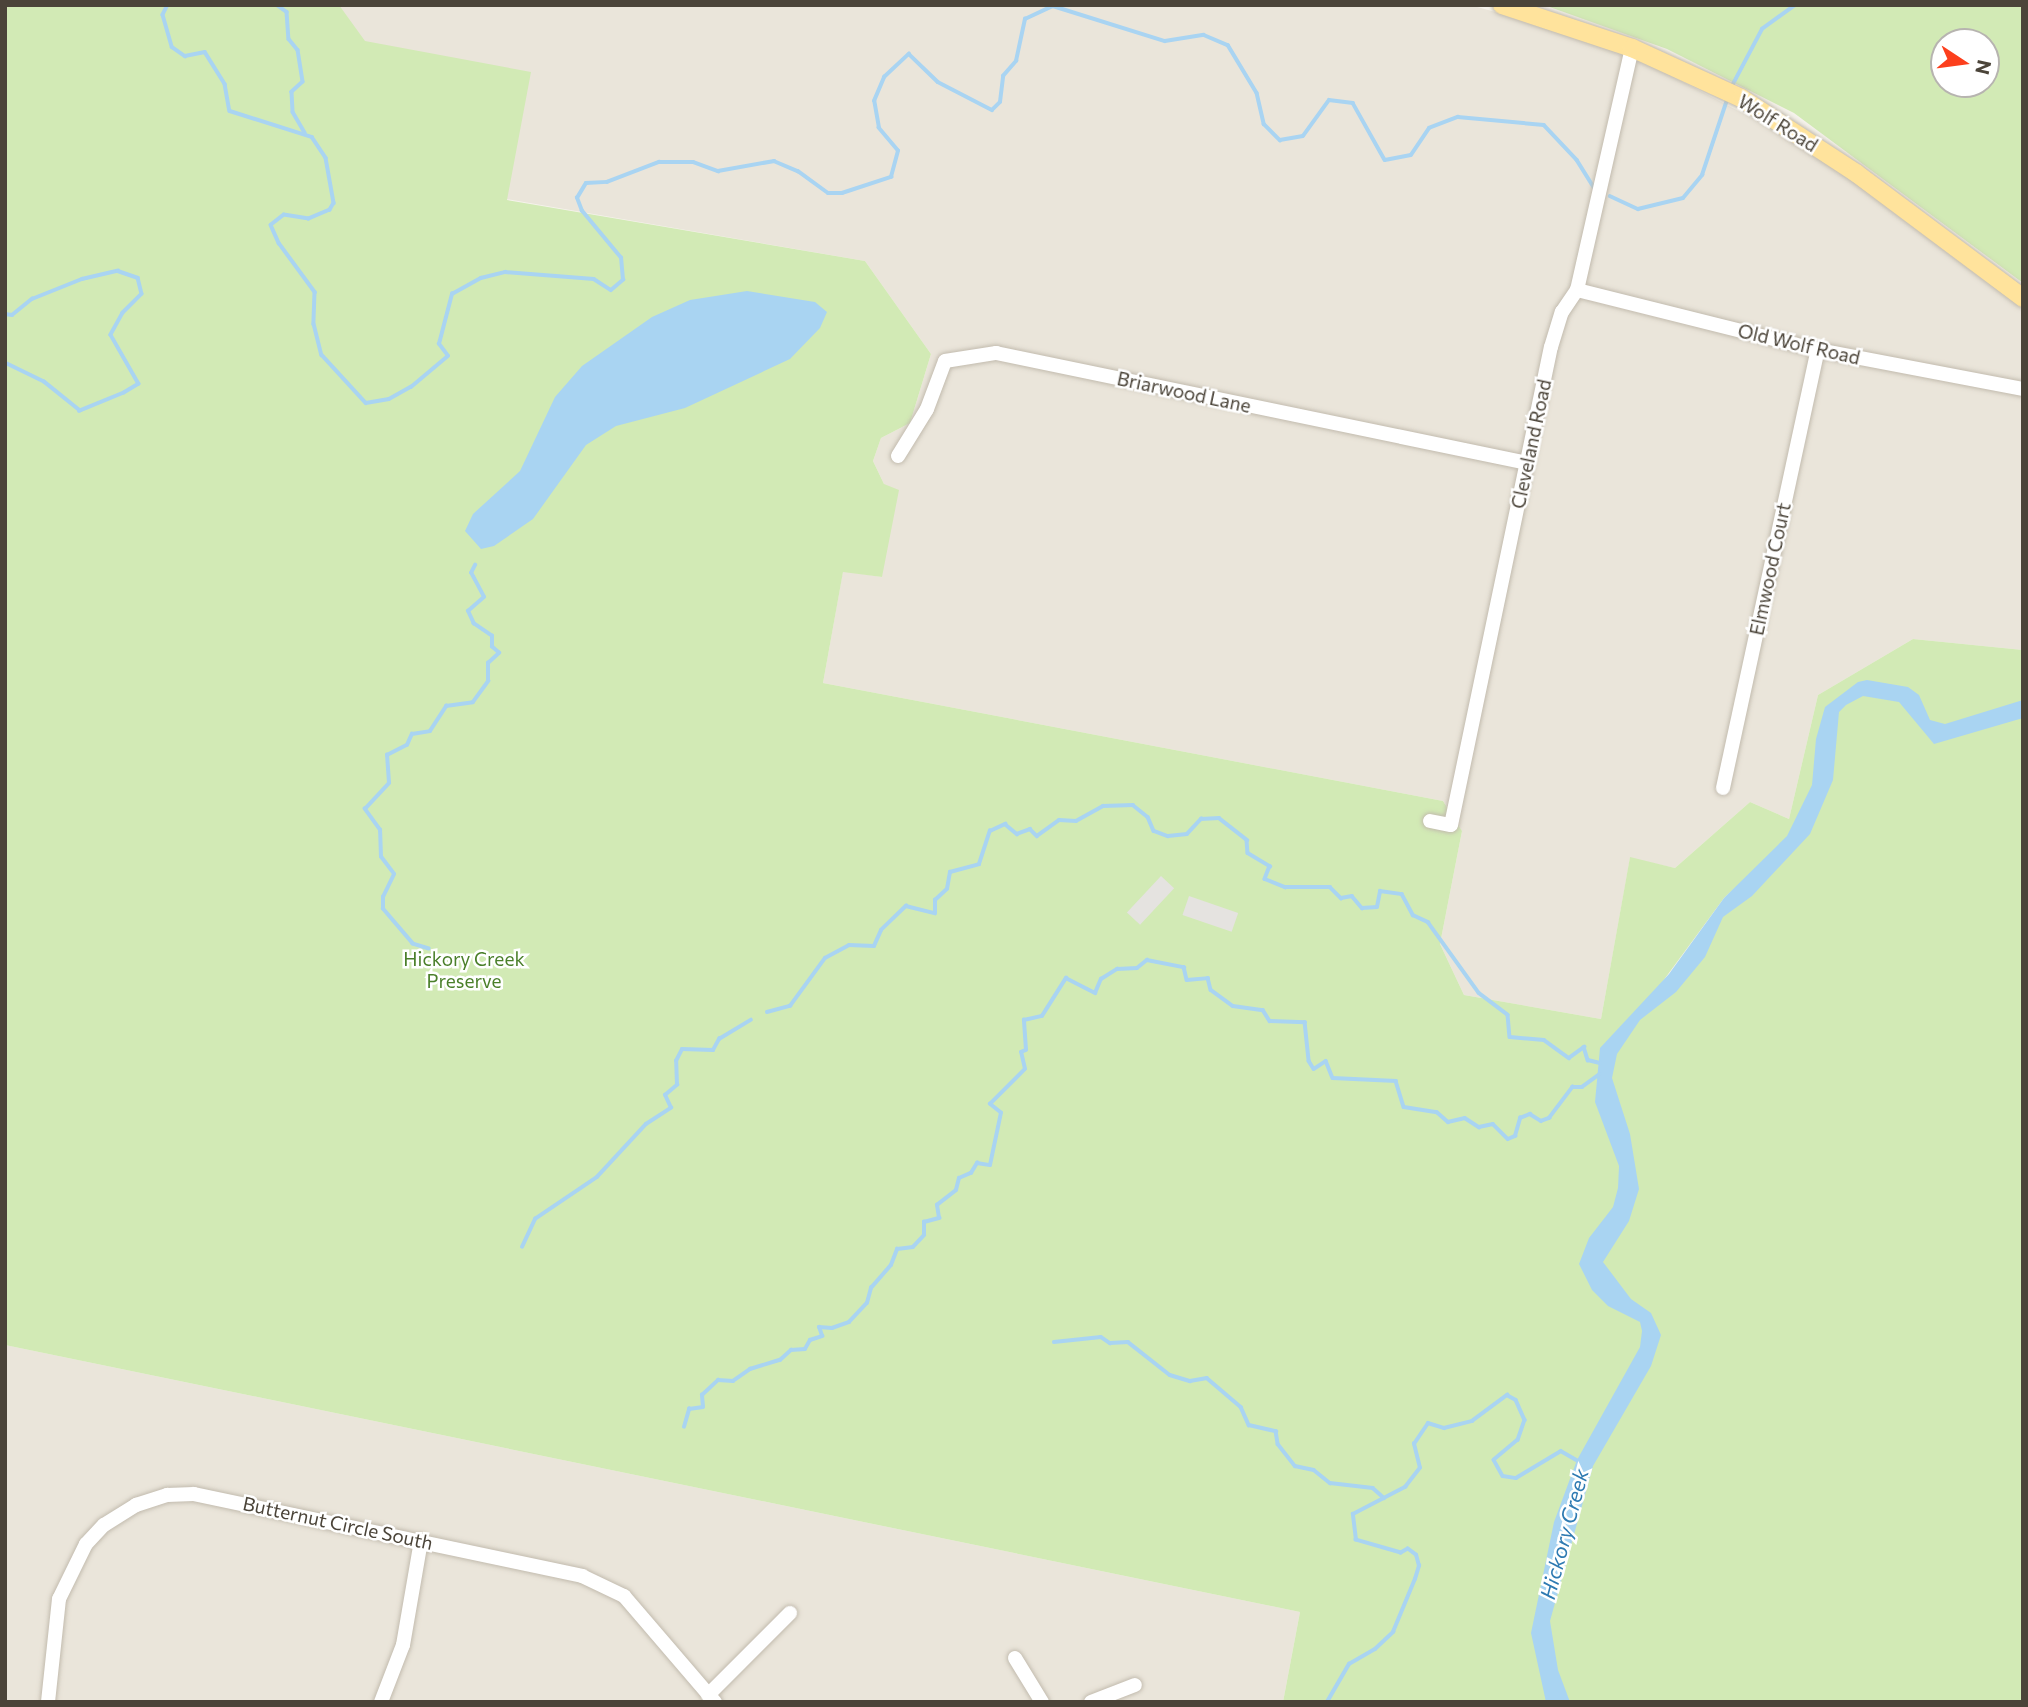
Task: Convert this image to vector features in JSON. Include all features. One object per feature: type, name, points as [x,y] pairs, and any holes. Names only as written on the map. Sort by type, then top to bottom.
[{"type":"main road","name":"Wolf Road","points":[[1502,5],[1632,48],[1741,98],[1856,173],[2023,298]]},
{"type":"street","name":"Cleveland Road","points":[[1430,821],[1451,825],[1551,347],[1562,312],[1577,290],[1632,48]]},
{"type":"street","name":"Old Wolf Road","points":[[1577,290],[1818,350],[2023,389]]},
{"type":"street","name":"Elmwood Court","points":[[1723,788],[1818,350]]},
{"type":"street","name":"Briarwood Lane","points":[[898,456],[927,409],[945,361],[996,353],[1527,463]]},
{"type":"street","name":"Butternut Circle South","points":[[48,1702],[56,1614],[65,1580],[104,1525],[136,1505],[167,1495],[214,1496],[582,1576],[624,1596],[712,1698]]},
{"type":"street","points":[[381,1702],[403,1645],[421,1541]]},
{"type":"street","points":[[712,1698],[790,1612]]},
{"type":"street","points":[[1014,1658],[1042,1702]]},
{"type":"street","points":[[1091,1702],[1135,1685]]},
{"type":"shaded area","points":[[323,5],[1470,5],[1553,28],[1639,59],[1788,137],[1881,199],[2023,306],[2023,650],[1913,639],[1818,695],[1789,819],[1750,802],[1675,868],[1630,858],[1601,1019],[1464,995],[1440,944],[1462,831],[1443,801],[823,683],[843,571],[882,577],[884,484],[873,461],[881,438],[910,423],[931,354],[865,261],[506,199],[318,32]]},
{"type":"shaded area","points":[[1161,876],[1174,888],[1140,925],[1127,913]]},
{"type":"shaded area","points":[[1189,896],[1238,913],[1232,932],[1182,915]]},
{"type":"shaded area","points":[[5,1345],[1300,1612],[1283,1702],[5,1702]]},
{"type":"green space","name":"Hickory Creek Preserve","points":[[5,5],[339,5],[365,41],[531,72],[507,200],[865,261],[931,354],[910,423],[881,438],[873,461],[884,484],[899,490],[882,577],[843,572],[823,683],[1443,801],[1462,831],[1440,944],[1464,995],[1601,1019],[1630,857],[1675,868],[1750,802],[1789,819],[1818,695],[1913,639],[2023,650],[2023,1702],[1283,1702],[1300,1612],[5,1345]],"holes":[[[1784,842],[1782,848],[1649,1000],[1724,898]]]},
{"type":"green space","points":[[1544,5],[2023,5],[2023,283],[1794,113],[1667,49]]},
{"type":"water","points":[[747,291],[815,302],[827,312],[820,328],[790,359],[685,408],[616,426],[586,445],[533,519],[494,546],[481,549],[465,531],[473,514],[520,471],[555,397],[582,366],[652,317],[690,300]]},
{"type":"water","name":"Hickory Creek","points":[[1867,680],[1908,687],[1919,695],[1930,720],[1945,724],[2023,700],[2023,718],[1934,744],[1899,702],[1863,696],[1846,705],[1839,712],[1833,780],[1810,834],[1752,896],[1723,917],[1705,957],[1676,992],[1640,1020],[1617,1054],[1612,1078],[1630,1134],[1639,1189],[1629,1221],[1603,1262],[1631,1299],[1651,1313],[1661,1335],[1651,1366],[1593,1466],[1550,1621],[1558,1670],[1570,1702],[1546,1702],[1531,1633],[1554,1522],[1577,1460],[1640,1347],[1642,1331],[1640,1322],[1608,1306],[1592,1290],[1579,1264],[1589,1238],[1613,1207],[1618,1188],[1619,1166],[1595,1102],[1600,1048],[1669,974],[1724,898],[1787,836],[1812,785],[1816,739],[1825,707],[1858,682]]},
{"type":"waterway","points":[[168,5],[163,15],[172,47],[185,56],[205,52],[225,84],[230,111],[312,137],[326,158],[334,203],[330,210],[309,219],[284,215],[271,225],[279,243],[315,292],[314,324],[322,355],[366,403],[389,399],[411,387],[448,356],[439,344],[452,294],[481,278],[505,272],[594,279],[611,290],[623,280],[621,258],[582,211],[577,198],[586,183],[607,182],[659,162],[693,162],[718,171],[774,161],[798,171],[828,193],[842,193],[891,177],[898,151],[879,128],[874,101],[884,77],[909,54],[938,82],[992,110],[1000,102],[1003,76],[1016,61],[1025,19],[1053,6],[1165,41],[1204,35],[1228,45],[1257,93],[1264,124],[1280,140],[1303,136],[1329,100],[1353,103],[1385,160],[1411,155],[1429,128],[1458,117],[1544,125],[1577,160],[1594,187]]},
{"type":"waterway","points":[[277,5],[287,12],[289,39],[298,50],[303,82],[292,92],[293,112],[305,133]]},
{"type":"waterway","points":[[1732,86],[1762,29],[1795,5]]},
{"type":"waterway","points":[[1610,196],[1638,209],[1683,198],[1702,175],[1728,97]]},
{"type":"waterway","points":[[5,314],[12,315],[32,299],[82,279],[118,271],[138,278],[142,294],[123,313],[111,335],[139,384],[124,393],[80,411],[44,382],[5,363]]},
{"type":"waterway","points":[[429,949],[413,944],[383,909],[383,897],[394,874],[381,857],[380,830],[365,809],[389,783],[387,755],[407,745],[412,734],[430,731],[446,706],[473,702],[488,681],[488,663],[499,653],[492,647],[492,636],[474,624],[468,611],[484,597],[471,573],[475,565]]},
{"type":"waterway","points":[[767,1012],[790,1006],[825,958],[849,945],[874,946],[881,930],[906,906],[935,913],[935,900],[947,889],[950,872],[979,864],[990,831],[1005,824],[1017,834],[1030,829],[1037,836],[1059,820],[1076,821],[1103,806],[1133,805],[1148,817],[1154,831],[1168,836],[1187,834],[1201,819],[1219,818],[1247,840],[1248,853],[1270,866],[1265,879],[1285,887],[1330,887],[1341,898],[1352,896],[1362,908],[1377,907],[1380,891],[1402,894],[1413,915],[1428,922],[1479,993],[1508,1015],[1510,1037],[1544,1040],[1569,1058],[1584,1047],[1588,1060],[1600,1063]]},
{"type":"waterway","points":[[684,1427],[689,1409],[703,1407],[702,1395],[718,1380],[733,1381],[750,1369],[780,1360],[791,1350],[805,1349],[810,1340],[822,1336],[819,1327],[832,1328],[849,1322],[867,1303],[871,1288],[891,1265],[897,1249],[913,1247],[924,1235],[924,1222],[939,1218],[937,1205],[956,1190],[959,1178],[971,1173],[977,1163],[990,1165],[1001,1113],[990,1104],[1025,1069],[1021,1052],[1026,1050],[1024,1020],[1042,1016],[1066,978],[1095,993],[1101,979],[1117,969],[1137,968],[1147,960],[1184,967],[1187,980],[1208,978],[1211,990],[1233,1006],[1263,1010],[1270,1021],[1305,1022],[1309,1061],[1314,1069],[1326,1061],[1333,1078],[1396,1081],[1404,1107],[1437,1112],[1448,1122],[1465,1118],[1479,1127],[1493,1124],[1508,1139],[1515,1136],[1520,1118],[1530,1114],[1541,1121],[1549,1118],[1572,1087],[1582,1087],[1600,1074]]},
{"type":"waterway","points":[[522,1247],[535,1219],[597,1177],[646,1124],[671,1108],[665,1095],[677,1085],[676,1061],[682,1049],[713,1050],[719,1039],[751,1020]]},
{"type":"waterway","points":[[1054,1342],[1101,1337],[1110,1343],[1128,1342],[1170,1375],[1190,1381],[1207,1378],[1241,1407],[1249,1425],[1276,1431],[1278,1444],[1295,1466],[1314,1470],[1330,1483],[1373,1488],[1384,1498]]},
{"type":"waterway","name":"Hickory Creek","points":[[1327,1702],[1349,1664],[1375,1649],[1393,1632],[1415,1579],[1419,1566],[1416,1555],[1408,1549],[1401,1553],[1356,1540],[1353,1514],[1405,1487],[1420,1468],[1414,1444],[1428,1423],[1444,1428],[1472,1421],[1507,1395],[1516,1400],[1525,1420],[1518,1440],[1494,1460],[1503,1476],[1516,1478],[1561,1451],[1578,1461]]}]
